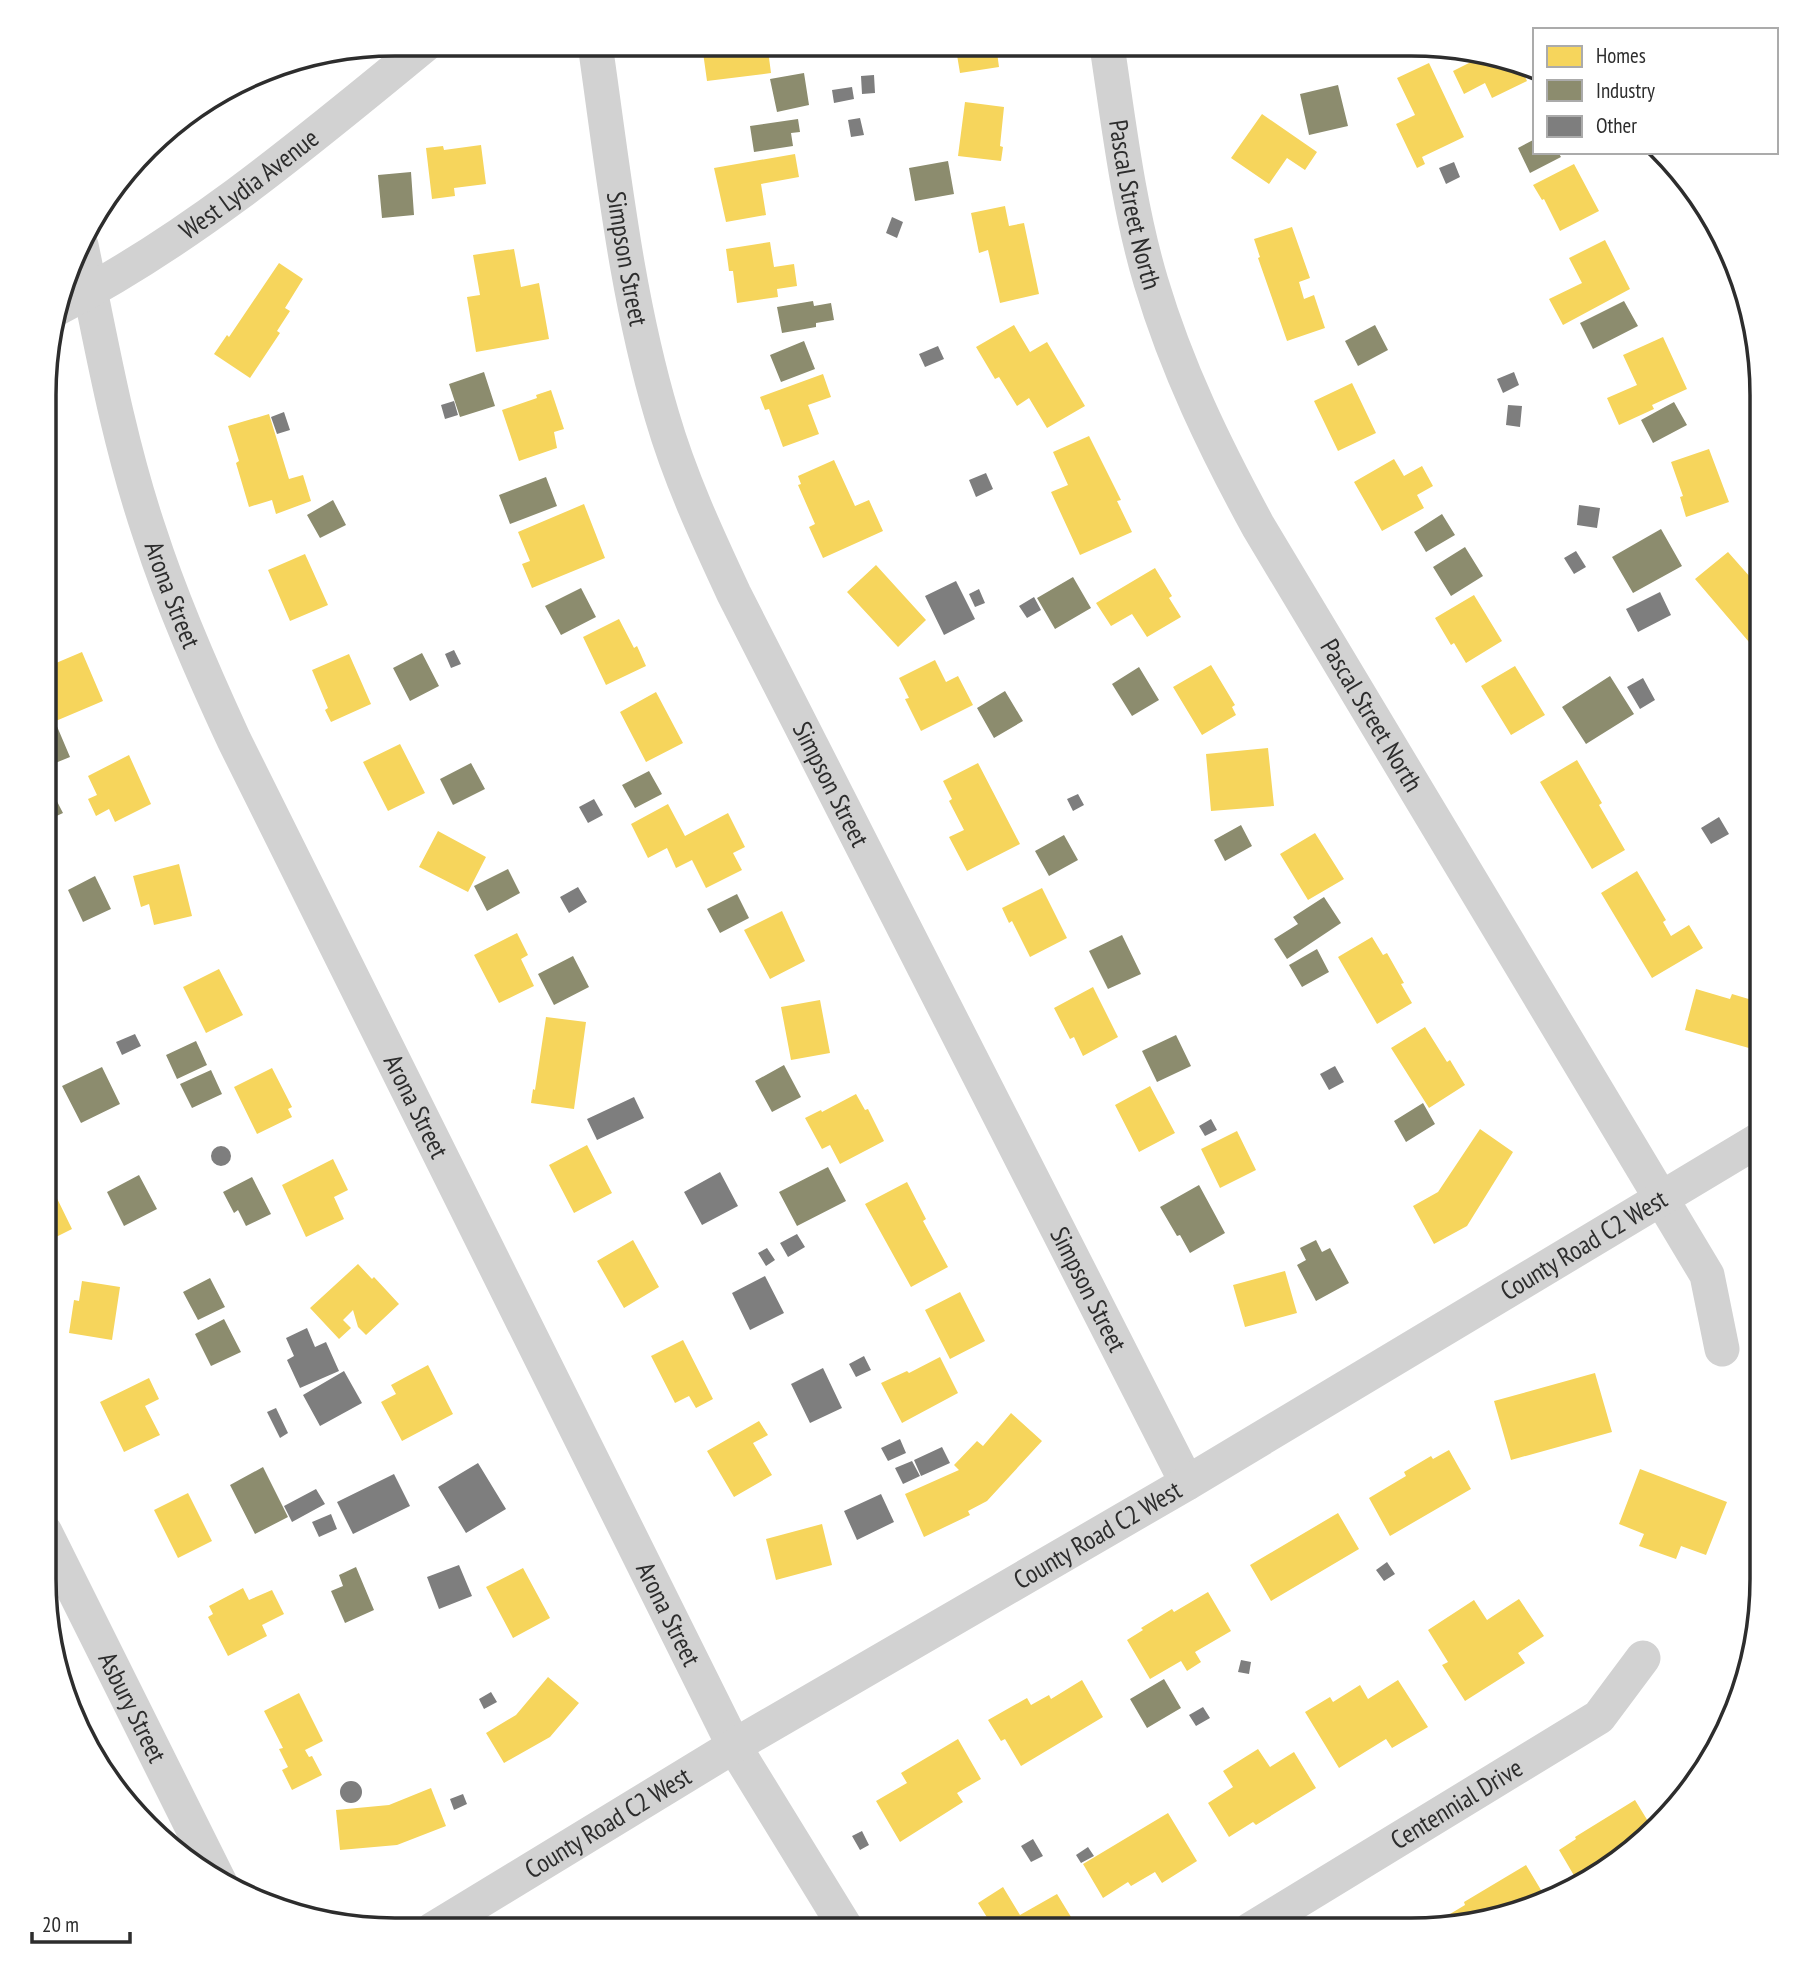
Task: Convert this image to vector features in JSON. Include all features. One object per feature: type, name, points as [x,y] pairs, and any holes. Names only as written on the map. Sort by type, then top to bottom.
[{"type":"street","name":"West Lydia Avenue","points":[[70,301],[202,221],[281,162],[411,56]]},
{"type":"street","name":"Simpson Street","points":[[597,56],[639,329],[662,418],[695,509],[733,594],[1187,1483]]},
{"type":"street","name":"Pascal Street North","points":[[1109,56],[1130,194],[1151,281],[1180,366],[1215,448],[1258,526],[1707,1275],[1723,1349]]},
{"type":"street","name":"Arona Street","points":[[84,260],[122,438],[149,533],[192,650],[234,740],[734,1746],[841,1918]]},
{"type":"street","name":"County Road C2 West","points":[[452,1918],[734,1746],[1187,1483],[1750,1145]]},
{"type":"street","name":"Asbury Street","points":[[56,1554],[209,1862]]},
{"type":"street","name":"Centennial Drive","points":[[1270,1918],[1599,1717],[1643,1658]]},
{"type":"building: Homes","points":[[704,56],[769,56],[771,73],[707,81]]},
{"type":"building: Homes","points":[[957,56],[998,56],[999,67],[960,73]]},
{"type":"building: Homes","points":[[1471,62],[1520,74],[1527,81],[1492,98],[1485,83],[1464,94],[1453,71]]},
{"type":"building: Homes","points":[[1429,63],[1464,137],[1422,157],[1425,164],[1417,168],[1396,124],[1415,115],[1397,78]]},
{"type":"building: Homes","points":[[965,102],[1004,107],[1001,161],[958,156]]},
{"type":"building: Homes","points":[[1262,114],[1317,152],[1305,170],[1287,158],[1269,184],[1231,158]]},
{"type":"building: Homes","points":[[481,145],[486,184],[454,188],[455,196],[432,199],[426,148],[443,146],[444,150]]},
{"type":"building: Homes","points":[[795,154],[799,177],[761,184],[766,215],[726,222],[714,168]]},
{"type":"building: Homes","points":[[1574,164],[1599,211],[1560,231],[1544,199],[1542,200],[1533,185]]},
{"type":"building: Homes","points":[[1005,206],[1009,226],[1024,223],[1039,294],[1000,303],[988,250],[979,253],[971,213]]},
{"type":"building: Homes","points":[[1292,227],[1310,278],[1299,282],[1304,299],[1314,295],[1325,328],[1287,341],[1254,239]]},
{"type":"building: Homes","points":[[1605,240],[1630,289],[1563,325],[1549,299],[1582,283],[1569,258]]},
{"type":"building: Homes","points":[[770,242],[774,267],[794,264],[797,286],[777,289],[778,297],[737,303],[733,271],[729,271],[726,249]]},
{"type":"building: Homes","points":[[514,249],[521,287],[539,283],[549,339],[476,352],[467,297],[480,295],[473,255]]},
{"type":"building: Homes","points":[[279,263],[303,279],[285,308],[290,311],[277,331],[280,333],[250,378],[214,354],[227,335],[229,337]]},
{"type":"building: Homes","points":[[1014,325],[1030,352],[1047,342],[1085,406],[1047,428],[1029,398],[1017,406],[999,377],[995,379],[976,347]]},
{"type":"building: Homes","points":[[1663,337],[1687,389],[1652,405],[1654,409],[1619,425],[1607,398],[1637,385],[1623,355]]},
{"type":"building: Homes","points":[[823,374],[831,397],[808,405],[819,434],[783,447],[769,409],[765,410],[760,397]]},
{"type":"building: Homes","points":[[1352,383],[1376,433],[1338,451],[1314,401]]},
{"type":"building: Homes","points":[[551,390],[564,429],[554,432],[557,448],[519,461],[502,410],[537,398],[536,395]]},
{"type":"building: Homes","points":[[269,414],[289,479],[303,475],[311,501],[276,514],[272,500],[249,507],[228,426]]},
{"type":"building: Homes","points":[[1089,436],[1121,500],[1117,501],[1132,532],[1080,555],[1051,492],[1068,485],[1053,452]]},
{"type":"building: Homes","points":[[1709,449],[1729,502],[1686,517],[1680,497],[1683,496],[1671,462]]},
{"type":"building: Homes","points":[[1394,459],[1404,476],[1422,466],[1433,486],[1417,495],[1424,508],[1382,531],[1354,482]]},
{"type":"building: Homes","points":[[834,460],[855,506],[869,500],[883,531],[823,558],[809,527],[815,524],[798,485],[801,484],[798,476]]},
{"type":"building: Homes","points":[[584,504],[605,558],[532,588],[522,564],[530,561],[518,532]]},
{"type":"building: Homes","points":[[1728,552],[1750,577],[1750,643],[1695,579]]},
{"type":"building: Homes","points":[[305,554],[328,605],[290,621],[268,570]]},
{"type":"building: Homes","points":[[876,565],[926,620],[898,647],[847,592]]},
{"type":"building: Homes","points":[[1155,568],[1181,617],[1147,637],[1132,614],[1111,626],[1096,603]]},
{"type":"building: Homes","points":[[1474,595],[1502,641],[1466,663],[1454,643],[1451,645],[1435,618]]},
{"type":"building: Homes","points":[[619,619],[634,648],[637,646],[646,666],[606,685],[583,637]]},
{"type":"building: Homes","points":[[82,652],[103,701],[56,721],[56,663]]},
{"type":"building: Homes","points":[[349,654],[371,704],[331,722],[312,670]]},
{"type":"building: Homes","points":[[935,660],[946,682],[958,676],[973,705],[921,731],[905,699],[909,698],[899,678]]},
{"type":"building: Homes","points":[[1211,665],[1235,705],[1232,707],[1236,715],[1202,735],[1173,687]]},
{"type":"building: Homes","points":[[1515,666],[1545,715],[1511,735],[1481,686]]},
{"type":"building: Homes","points":[[656,692],[683,743],[646,762],[620,712]]},
{"type":"building: Homes","points":[[400,744],[425,793],[388,811],[363,762]]},
{"type":"building: Homes","points":[[1268,748],[1274,806],[1211,811],[1206,754]]},
{"type":"building: Homes","points":[[129,755],[151,804],[115,822],[109,809],[96,816],[88,799],[97,795],[88,776]]},
{"type":"building: Homes","points":[[1577,760],[1625,850],[1592,869],[1540,782]]},
{"type":"building: Homes","points":[[978,763],[1020,844],[967,871],[949,837],[964,830],[949,801],[952,799],[943,781]]},
{"type":"building: Homes","points":[[668,804],[685,836],[728,813],[745,847],[733,853],[742,870],[706,888],[692,860],[676,868],[667,848],[648,858],[631,824]]},
{"type":"building: Homes","points":[[438,831],[486,857],[468,892],[419,867]]},
{"type":"building: Homes","points":[[1315,833],[1344,879],[1308,900],[1280,854]]},
{"type":"building: Homes","points":[[179,864],[192,916],[154,925],[149,904],[141,907],[133,876]]},
{"type":"building: Homes","points":[[1637,871],[1666,920],[1663,922],[1671,936],[1689,925],[1703,948],[1652,978],[1601,893]]},
{"type":"building: Homes","points":[[1042,888],[1067,938],[1030,957],[1012,921],[1009,923],[1002,908]]},
{"type":"building: Homes","points":[[782,911],[805,961],[770,979],[744,930]]},
{"type":"building: Homes","points":[[517,933],[528,955],[521,959],[534,986],[499,1003],[474,955]]},
{"type":"building: Homes","points":[[1372,937],[1383,955],[1387,953],[1412,1003],[1377,1024],[1338,957]]},
{"type":"building: Homes","points":[[219,969],[243,1015],[206,1033],[183,987]]},
{"type":"building: Homes","points":[[1093,987],[1118,1037],[1083,1056],[1074,1037],[1070,1039],[1054,1008]]},
{"type":"building: Homes","points":[[1696,989],[1730,999],[1732,994],[1750,999],[1750,1048],[1685,1030]]},
{"type":"building: Homes","points":[[820,1000],[830,1053],[791,1060],[781,1007]]},
{"type":"building: Homes","points":[[546,1017],[586,1022],[574,1109],[531,1103]]},
{"type":"building: Homes","points":[[1425,1027],[1465,1085],[1429,1108],[1391,1048]]},
{"type":"building: Homes","points":[[272,1068],[292,1107],[288,1109],[292,1117],[257,1134],[234,1087]]},
{"type":"building: Homes","points":[[1150,1086],[1175,1133],[1139,1152],[1115,1105]]},
{"type":"building: Homes","points":[[856,1094],[865,1110],[868,1109],[884,1141],[840,1164],[830,1145],[822,1149],[805,1118]]},
{"type":"building: Homes","points":[[1480,1129],[1513,1152],[1467,1226],[1434,1244],[1413,1206],[1438,1192]]},
{"type":"building: Homes","points":[[1237,1131],[1256,1170],[1220,1188],[1201,1149]]},
{"type":"building: Homes","points":[[587,1145],[612,1193],[574,1213],[549,1165]]},
{"type":"building: Homes","points":[[333,1159],[348,1190],[334,1197],[344,1219],[306,1237],[282,1185]]},
{"type":"building: Homes","points":[[907,1182],[926,1219],[923,1221],[948,1267],[911,1287],[865,1204]]},
{"type":"building: Homes","points":[[56,1196],[72,1229],[56,1237]]},
{"type":"building: Homes","points":[[633,1240],[659,1287],[624,1308],[597,1261]]},
{"type":"building: Homes","points":[[358,1264],[399,1304],[366,1335],[358,1327],[353,1310],[343,1320],[351,1328],[339,1339],[310,1308]]},
{"type":"building: Homes","points":[[1285,1271],[1297,1313],[1245,1327],[1233,1285]]},
{"type":"building: Homes","points":[[82,1281],[120,1287],[112,1340],[69,1333],[74,1300],[79,1301]]},
{"type":"building: Homes","points":[[960,1292],[985,1341],[950,1359],[925,1310]]},
{"type":"building: Homes","points":[[683,1340],[713,1399],[696,1408],[689,1396],[675,1403],[651,1356]]},
{"type":"building: Homes","points":[[940,1357],[958,1393],[902,1423],[881,1383],[907,1371],[909,1373]]},
{"type":"building: Homes","points":[[428,1365],[453,1414],[402,1441],[381,1402],[396,1394],[391,1385]]},
{"type":"building: Homes","points":[[1595,1373],[1612,1432],[1511,1460],[1494,1401]]},
{"type":"building: Homes","points":[[149,1378],[159,1399],[145,1406],[160,1435],[124,1452],[100,1402]]},
{"type":"building: Homes","points":[[1011,1413],[1042,1441],[987,1501],[968,1511],[970,1515],[924,1537],[905,1494],[959,1470],[954,1465],[977,1441],[983,1446]]},
{"type":"building: Homes","points":[[759,1421],[768,1435],[753,1443],[772,1475],[734,1497],[707,1451]]},
{"type":"building: Homes","points":[[1449,1450],[1471,1489],[1390,1536],[1369,1498],[1406,1476],[1404,1472],[1431,1456],[1433,1459]]},
{"type":"building: Homes","points":[[1640,1469],[1727,1502],[1706,1555],[1681,1546],[1676,1559],[1639,1546],[1644,1534],[1619,1524]]},
{"type":"building: Homes","points":[[188,1493],[212,1541],[178,1558],[154,1510]]},
{"type":"building: Homes","points":[[1338,1513],[1359,1549],[1271,1601],[1250,1565]]},
{"type":"building: Homes","points":[[822,1524],[832,1565],[776,1580],[766,1539]]},
{"type":"building: Homes","points":[[523,1568],[550,1618],[513,1638],[486,1587]]},
{"type":"building: Homes","points":[[243,1588],[249,1600],[272,1590],[284,1614],[262,1625],[267,1636],[228,1656],[208,1617],[213,1614],[209,1606]]},
{"type":"building: Homes","points":[[1208,1592],[1231,1631],[1195,1652],[1201,1662],[1187,1671],[1181,1661],[1150,1679],[1127,1640],[1172,1609],[1174,1612]]},
{"type":"building: Homes","points":[[1519,1599],[1544,1636],[1518,1653],[1525,1663],[1465,1701],[1442,1665],[1448,1662],[1428,1630],[1474,1600],[1487,1620]]},
{"type":"building: Homes","points":[[548,1677],[579,1703],[550,1737],[504,1763],[486,1733],[516,1715]]},
{"type":"building: Homes","points":[[1082,1680],[1103,1717],[1021,1766],[1005,1739],[1001,1741],[988,1720],[1027,1698],[1031,1705],[1049,1695],[1051,1699]]},
{"type":"building: Homes","points":[[1398,1680],[1428,1727],[1392,1748],[1386,1739],[1339,1768],[1305,1712],[1330,1697],[1333,1702],[1360,1685],[1368,1699]]},
{"type":"building: Homes","points":[[299,1693],[323,1741],[305,1750],[309,1757],[312,1756],[322,1775],[292,1790],[282,1770],[288,1767],[279,1749],[283,1748],[264,1711]]},
{"type":"building: Homes","points":[[958,1739],[981,1779],[957,1793],[963,1802],[900,1842],[876,1801],[907,1783],[901,1773]]},
{"type":"building: Homes","points":[[1258,1749],[1270,1767],[1294,1752],[1316,1788],[1256,1825],[1253,1822],[1229,1837],[1208,1803],[1233,1787],[1223,1771]]},
{"type":"building: Homes","points":[[431,1788],[446,1826],[397,1845],[340,1850],[336,1810],[389,1805]]},
{"type":"building: Homes","points":[[1635,1800],[1648,1822],[1617,1848],[1574,1876],[1559,1850],[1576,1839],[1575,1837]]},
{"type":"building: Homes","points":[[1168,1813],[1197,1861],[1162,1883],[1155,1872],[1131,1886],[1128,1882],[1103,1898],[1083,1864]]},
{"type":"building: Homes","points":[[1526,1865],[1542,1892],[1499,1906],[1447,1916],[1465,1905],[1464,1902]]},
{"type":"building: Homes","points":[[1003,1887],[1020,1915],[1057,1894],[1072,1918],[987,1918],[978,1903]]},
{"type":"building: Industry","points":[[804,73],[809,105],[777,112],[770,79]]},
{"type":"building: Industry","points":[[1338,85],[1348,126],[1309,135],[1300,94]]},
{"type":"building: Industry","points":[[798,119],[800,132],[791,133],[793,146],[754,152],[750,126]]},
{"type":"building: Industry","points":[[1533,140],[1533,154],[1559,154],[1561,157],[1530,173],[1518,148]]},
{"type":"building: Industry","points":[[948,161],[954,194],[915,201],[909,168]]},
{"type":"building: Industry","points":[[411,172],[414,215],[382,218],[378,175]]},
{"type":"building: Industry","points":[[813,301],[814,306],[831,303],[834,320],[816,323],[816,327],[782,333],[777,307]]},
{"type":"building: Industry","points":[[1624,301],[1638,326],[1593,349],[1580,323]]},
{"type":"building: Industry","points":[[1375,325],[1388,350],[1358,366],[1345,341]]},
{"type":"building: Industry","points":[[804,341],[815,369],[781,382],[770,355]]},
{"type":"building: Industry","points":[[484,372],[495,406],[460,417],[449,384]]},
{"type":"building: Industry","points":[[1674,402],[1687,425],[1653,443],[1641,420]]},
{"type":"building: Industry","points":[[546,477],[557,506],[510,524],[499,495]]},
{"type":"building: Industry","points":[[333,500],[346,525],[320,538],[307,515]]},
{"type":"building: Industry","points":[[1442,514],[1455,535],[1426,552],[1414,532]]},
{"type":"building: Industry","points":[[1661,529],[1682,566],[1633,593],[1612,557]]},
{"type":"building: Industry","points":[[1465,547],[1483,576],[1451,596],[1433,567]]},
{"type":"building: Industry","points":[[1073,577],[1091,608],[1055,629],[1037,598]]},
{"type":"building: Industry","points":[[581,588],[596,617],[561,635],[545,606]]},
{"type":"building: Industry","points":[[422,653],[439,686],[410,701],[393,668]]},
{"type":"building: Industry","points":[[1139,667],[1159,700],[1132,716],[1112,684]]},
{"type":"building: Industry","points":[[1610,676],[1634,714],[1586,744],[1562,707]]},
{"type":"building: Industry","points":[[1005,691],[1023,721],[994,738],[977,708]]},
{"type":"building: Industry","points":[[56,724],[70,757],[56,763]]},
{"type":"building: Industry","points":[[471,763],[485,789],[453,805],[440,779]]},
{"type":"building: Industry","points":[[649,771],[662,794],[635,808],[622,785]]},
{"type":"building: Industry","points":[[56,799],[63,813],[56,816]]},
{"type":"building: Industry","points":[[1241,825],[1252,846],[1225,861],[1214,840]]},
{"type":"building: Industry","points":[[1064,835],[1078,860],[1049,876],[1035,851]]},
{"type":"building: Industry","points":[[508,869],[520,893],[487,911],[474,886]]},
{"type":"building: Industry","points":[[95,876],[111,909],[83,922],[68,890]]},
{"type":"building: Industry","points":[[737,894],[749,918],[720,933],[707,909]]},
{"type":"building: Industry","points":[[1324,897],[1341,923],[1287,959],[1274,939],[1298,924],[1293,917]]},
{"type":"building: Industry","points":[[1122,935],[1141,974],[1108,989],[1089,951]]},
{"type":"building: Industry","points":[[1317,949],[1329,972],[1302,987],[1289,965]]},
{"type":"building: Industry","points":[[573,956],[589,987],[554,1005],[538,974]]},
{"type":"building: Industry","points":[[1176,1035],[1191,1066],[1157,1082],[1142,1051]]},
{"type":"building: Industry","points":[[196,1041],[207,1065],[177,1079],[166,1055]]},
{"type":"building: Industry","points":[[784,1065],[801,1097],[772,1112],[755,1081]]},
{"type":"building: Industry","points":[[102,1067],[120,1104],[81,1123],[62,1086]]},
{"type":"building: Industry","points":[[211,1070],[222,1094],[192,1108],[180,1084]]},
{"type":"building: Industry","points":[[1423,1103],[1435,1124],[1406,1142],[1394,1121]]},
{"type":"building: Industry","points":[[828,1167],[846,1201],[797,1226],[779,1192]]},
{"type":"building: Industry","points":[[139,1175],[157,1209],[124,1226],[107,1192]]},
{"type":"building: Industry","points":[[252,1177],[271,1214],[246,1226],[238,1210],[234,1213],[223,1192]]},
{"type":"building: Industry","points":[[1199,1185],[1225,1233],[1190,1253],[1160,1207]]},
{"type":"building: Industry","points":[[1316,1240],[1322,1252],[1330,1248],[1349,1283],[1316,1301],[1297,1265],[1306,1260],[1300,1248]]},
{"type":"building: Industry","points":[[210,1278],[225,1307],[198,1320],[183,1292]]},
{"type":"building: Industry","points":[[224,1319],[241,1352],[211,1366],[195,1334]]},
{"type":"building: Industry","points":[[263,1467],[288,1517],[255,1534],[230,1485]]},
{"type":"building: Industry","points":[[356,1567],[374,1610],[345,1623],[331,1591],[343,1586],[339,1575]]},
{"type":"building: Industry","points":[[1164,1679],[1181,1708],[1147,1728],[1130,1699]]},
{"type":"building: Other","points":[[874,75],[875,93],[862,94],[861,76]]},
{"type":"building: Other","points":[[852,87],[854,99],[834,103],[832,90]]},
{"type":"building: Other","points":[[860,118],[864,135],[851,137],[848,120]]},
{"type":"building: Other","points":[[1454,162],[1460,177],[1446,184],[1439,168]]},
{"type":"building: Other","points":[[892,217],[903,222],[897,238],[886,233]]},
{"type":"building: Other","points":[[938,346],[944,359],[925,367],[919,354]]},
{"type":"building: Other","points":[[1514,372],[1519,385],[1503,393],[1497,379]]},
{"type":"building: Other","points":[[454,401],[458,415],[445,419],[441,405]]},
{"type":"building: Other","points":[[1508,405],[1522,406],[1520,427],[1506,425]]},
{"type":"building: Other","points":[[284,412],[290,430],[277,434],[271,417]]},
{"type":"building: Other","points":[[986,473],[993,489],[976,497],[969,480]]},
{"type":"building: Other","points":[[1579,505],[1600,508],[1597,528],[1577,525]]},
{"type":"building: Other","points":[[1576,551],[1586,567],[1574,574],[1564,558]]},
{"type":"building: Other","points":[[956,581],[975,619],[944,635],[925,596]]},
{"type":"building: Other","points":[[979,589],[985,603],[975,607],[969,594]]},
{"type":"building: Other","points":[[1660,592],[1671,615],[1638,632],[1626,609]]},
{"type":"building: Other","points":[[1034,597],[1041,610],[1027,618],[1019,606]]},
{"type":"building: Other","points":[[454,650],[461,664],[451,668],[445,654]]},
{"type":"building: Other","points":[[1643,678],[1655,700],[1640,709],[1627,687]]},
{"type":"building: Other","points":[[1078,794],[1084,805],[1073,811],[1067,799]]},
{"type":"building: Other","points":[[594,799],[603,815],[588,823],[579,807]]},
{"type":"building: Other","points":[[1719,817],[1729,834],[1711,844],[1701,828]]},
{"type":"building: Other","points":[[578,887],[587,902],[569,913],[560,897]]},
{"type":"building: Other","points":[[135,1034],[141,1046],[122,1055],[116,1042]]},
{"type":"building: Other","points":[[1335,1066],[1344,1082],[1329,1090],[1320,1074]]},
{"type":"building: Other","points":[[634,1097],[644,1118],[597,1140],[587,1119]]},
{"type":"building: Other","points":[[1211,1119],[1217,1130],[1205,1136],[1199,1126]]},
{"type":"building: Other","points":[[221,1146],[228,1149],[231,1156],[228,1163],[221,1166],[214,1163],[211,1156],[214,1149]]},
{"type":"building: Other","points":[[720,1172],[738,1206],[702,1225],[684,1192]]},
{"type":"building: Other","points":[[797,1234],[805,1247],[788,1257],[780,1243]]},
{"type":"building: Other","points":[[767,1248],[775,1260],[766,1266],[758,1253]]},
{"type":"building: Other","points":[[765,1276],[784,1313],[750,1330],[732,1293]]},
{"type":"building: Other","points":[[307,1328],[315,1347],[326,1342],[339,1371],[300,1388],[287,1360],[294,1356],[286,1338]]},
{"type":"building: Other","points":[[864,1356],[871,1370],[856,1377],[849,1364]]},
{"type":"building: Other","points":[[823,1368],[842,1408],[810,1423],[791,1384]]},
{"type":"building: Other","points":[[344,1371],[362,1403],[320,1426],[303,1395]]},
{"type":"building: Other","points":[[276,1408],[288,1433],[280,1438],[267,1412]]},
{"type":"building: Other","points":[[900,1439],[906,1453],[888,1461],[881,1448]]},
{"type":"building: Other","points":[[942,1447],[950,1463],[921,1476],[914,1460]]},
{"type":"building: Other","points":[[912,1461],[920,1476],[903,1484],[895,1468]]},
{"type":"building: Other","points":[[478,1463],[506,1509],[466,1533],[438,1487]]},
{"type":"building: Other","points":[[394,1474],[410,1506],[353,1534],[337,1502]]},
{"type":"building: Other","points":[[316,1489],[325,1504],[292,1522],[284,1506]]},
{"type":"building: Other","points":[[881,1494],[894,1522],[857,1540],[844,1511]]},
{"type":"building: Other","points":[[331,1514],[337,1529],[319,1537],[312,1522]]},
{"type":"building: Other","points":[[1387,1562],[1395,1574],[1384,1581],[1376,1570]]},
{"type":"building: Other","points":[[459,1565],[472,1596],[439,1609],[427,1577]]},
{"type":"building: Other","points":[[1241,1660],[1251,1662],[1249,1674],[1238,1672]]},
{"type":"building: Other","points":[[491,1692],[497,1702],[484,1709],[479,1699]]},
{"type":"building: Other","points":[[1203,1707],[1210,1718],[1196,1726],[1189,1715]]},
{"type":"building: Other","points":[[351,1781],[359,1784],[362,1792],[359,1800],[351,1803],[343,1800],[340,1792],[343,1784]]},
{"type":"building: Other","points":[[463,1794],[467,1804],[454,1810],[450,1799]]},
{"type":"building: Other","points":[[862,1831],[869,1845],[860,1850],[852,1836]]},
{"type":"building: Other","points":[[1033,1839],[1043,1856],[1031,1862],[1021,1846]]},
{"type":"building: Other","points":[[1088,1847],[1094,1856],[1081,1863],[1076,1855]]}]
